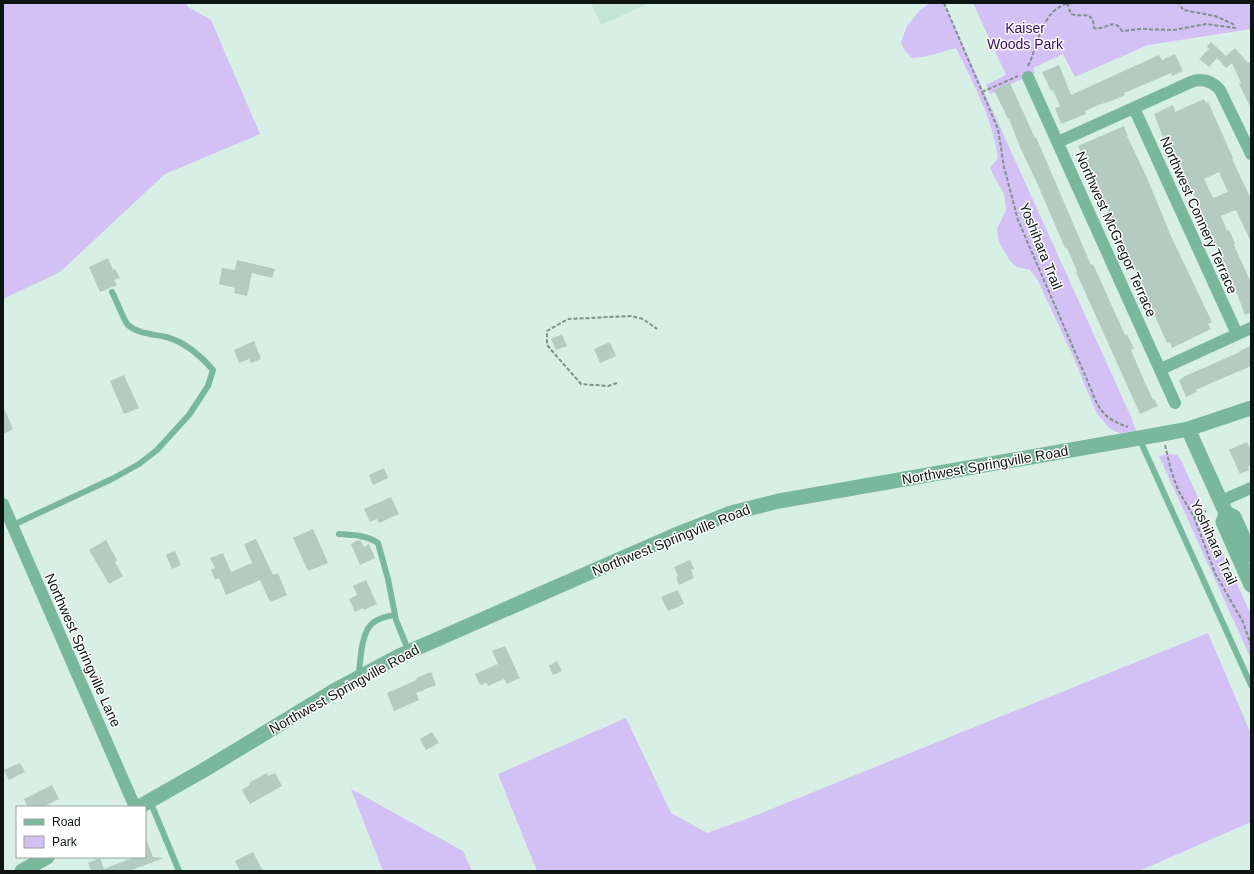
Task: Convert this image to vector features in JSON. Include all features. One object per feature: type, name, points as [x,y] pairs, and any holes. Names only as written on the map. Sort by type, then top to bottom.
[{"type":"street","name":"Northwest McGregor Terrace","points":[[1025,74],[1058,142],[1175,403]]},
{"type":"street","points":[[1058,142],[1191,82],[1202,80],[1208,81],[1215,85],[1222,94],[1251,154]]},
{"type":"street","name":"Northwest Connery Terrace","points":[[1134,108],[1237,334]]},
{"type":"street","points":[[1161,369],[1251,328]]},
{"type":"street","name":"Northwest Springville Road","points":[[144,804],[204,770],[292,716],[409,652],[673,536],[744,508],[1136,432],[1188,429],[1251,408]]},
{"type":"street","points":[[1188,429],[1223,507],[1234,517],[1251,555]]},
{"type":"street","points":[[1223,507],[1251,488]]},
{"type":"street","name":"Northwest Springville Lane","points":[[3,504],[136,806]]},
{"type":"street","points":[[1223,507],[1223,522],[1251,585]]},
{"type":"street","points":[[22,871],[45,858]]},
{"type":"lane","points":[[13,525],[114,478],[139,464],[156,450],[189,415],[208,386],[213,370],[203,358],[187,346],[167,337],[134,329],[127,324],[112,292]]},
{"type":"lane","points":[[1136,432],[1251,685]]},
{"type":"lane","points":[[339,534],[357,535],[370,538],[378,543],[395,615],[409,652]]},
{"type":"lane","points":[[359,678],[363,642],[367,631],[373,622],[395,615]]},
{"type":"lane","points":[[146,808],[179,871]]},
{"type":"path","name":"Yoshihara Trail","points":[[944,3],[998,129],[1004,167],[1018,220],[1097,404],[1106,417],[1136,432]]},
{"type":"path","points":[[982,92],[1025,74],[1047,20],[1052,13],[1067,3],[1094,3]]},
{"type":"path","points":[[1067,3],[1071,14],[1090,16],[1094,21],[1094,28],[1098,29],[1112,24],[1118,26],[1122,31],[1140,29],[1174,30],[1206,24],[1234,28],[1233,24],[1216,16],[1183,10],[1179,3]]},
{"type":"path","points":[[617,383],[608,386],[581,384],[546,345],[547,331],[568,319],[631,316],[642,319],[657,328]]},
{"type":"path","name":"Yoshihara Trail","points":[[1164,445],[1178,490],[1194,517],[1215,573],[1243,622],[1251,645]]},
{"type":"path","points":[[1194,517],[1206,512]]},
{"type":"shaded area","points":[[591,3],[649,3],[601,25]]},
{"type":"green space","points":[[3,3],[186,3],[188,7],[211,20],[260,134],[165,174],[60,272],[3,299]]},
{"type":"green space","points":[[930,3],[944,3],[1132,419],[1136,431],[1119,433],[1109,428],[1096,412],[1072,354],[1038,281],[1030,270],[1017,267],[1010,261],[999,242],[997,229],[1006,210],[1004,194],[990,168],[998,158],[992,129],[982,102],[956,48],[924,57],[912,58],[905,51],[901,42],[907,26],[920,10]]},
{"type":"green space","name":"Kaiser Woods Park","points":[[973,3],[1251,3],[1251,29],[1148,45],[1075,77],[1063,54],[1033,68],[1035,73],[990,94],[986,85],[1006,75]]},
{"type":"green space","points":[[1171,454],[1177,455],[1181,460],[1251,615],[1251,659],[1159,456]]},
{"type":"green space","points":[[1208,633],[1251,734],[1251,822],[1139,871],[537,871],[498,774],[626,718],[671,813],[707,833],[749,818]]},
{"type":"green space","points":[[351,789],[463,851],[472,871],[383,871]]},
{"type":"building","points":[[1211,42],[1226,56],[1235,48],[1248,63],[1251,62],[1251,108],[1239,84],[1241,83],[1232,63],[1226,68],[1217,58],[1209,67],[1199,59],[1209,49],[1207,46]]},
{"type":"building","points":[[1175,54],[1183,71],[1172,76],[1171,73],[1124,93],[1125,95],[1096,106],[1085,111],[1086,114],[1061,124],[1055,108],[1060,106],[1053,90],[1051,91],[1042,72],[1059,65],[1071,95],[1159,55],[1162,60]]},
{"type":"building","points":[[1010,83],[1035,138],[1036,137],[1091,265],[1093,264],[1125,335],[1127,334],[1134,349],[1131,350],[1145,383],[1153,400],[1154,399],[1158,406],[1140,414],[1076,272],[1077,271],[1067,248],[1065,248],[1020,147],[1009,119],[994,90]]},
{"type":"building","points":[[1204,99],[1206,103],[1208,102],[1251,199],[1251,242],[1236,210],[1221,216],[1227,231],[1229,230],[1235,243],[1234,245],[1251,283],[1251,312],[1245,315],[1226,266],[1224,267],[1187,180],[1184,181],[1177,166],[1179,165],[1171,147],[1167,148],[1154,114],[1173,105],[1175,112]],"holes":[[[1219,172],[1228,192],[1213,198],[1204,179]]]},
{"type":"building","points":[[1124,126],[1171,236],[1212,322],[1208,324],[1211,329],[1172,348],[1170,342],[1167,343],[1146,296],[1144,297],[1140,288],[1139,289],[1136,281],[1139,279],[1122,248],[1124,247],[1078,146]]},
{"type":"building","points":[[108,258],[113,270],[115,269],[120,278],[114,280],[117,285],[100,292],[89,267]]},
{"type":"building","points":[[237,260],[275,269],[272,278],[252,273],[247,296],[234,293],[235,288],[219,284],[222,268],[235,270]]},
{"type":"building","points":[[562,334],[567,346],[556,350],[551,339]]},
{"type":"building","points":[[254,341],[261,359],[251,363],[249,359],[239,363],[234,350]]},
{"type":"building","points":[[610,342],[616,356],[600,363],[594,349]]},
{"type":"building","points":[[1251,346],[1251,366],[1196,390],[1197,392],[1186,397],[1179,380]]},
{"type":"building","points":[[124,375],[139,408],[124,414],[110,381]]},
{"type":"building","points":[[3,406],[13,429],[3,434]]},
{"type":"building","points":[[1247,442],[1251,451],[1251,465],[1248,466],[1249,470],[1240,474],[1229,450]]},
{"type":"building","points":[[384,468],[388,478],[373,485],[369,475]]},
{"type":"building","points":[[391,497],[399,514],[379,523],[377,519],[370,522],[364,509]]},
{"type":"building","points":[[313,529],[328,563],[308,571],[293,538]]},
{"type":"building","points":[[256,539],[273,575],[278,573],[287,595],[270,602],[260,580],[226,595],[219,578],[215,580],[211,570],[215,568],[210,558],[223,553],[231,572],[252,563],[244,544]]},
{"type":"building","points":[[106,540],[117,560],[115,562],[123,576],[109,584],[89,550]]},
{"type":"building","points":[[358,540],[361,541],[364,547],[369,544],[375,558],[360,565],[351,544]]},
{"type":"building","points":[[175,551],[181,565],[172,569],[166,555]]},
{"type":"building","points":[[690,560],[694,569],[691,570],[694,578],[679,585],[676,577],[678,576],[674,567]]},
{"type":"building","points":[[366,580],[377,604],[355,612],[349,599],[357,595],[353,586]]},
{"type":"building","points":[[678,590],[684,604],[668,611],[661,597]]},
{"type":"building","points":[[505,646],[520,678],[507,684],[504,679],[488,686],[486,683],[480,685],[475,674],[498,664],[492,651]]},
{"type":"building","points":[[557,661],[562,671],[553,675],[549,666]]},
{"type":"building","points":[[431,672],[436,685],[416,693],[419,700],[394,711],[387,693]]},
{"type":"building","points":[[432,732],[439,743],[426,750],[420,739]]},
{"type":"building","points":[[20,763],[25,772],[9,780],[4,770]]},
{"type":"building","points":[[267,773],[268,776],[275,773],[282,786],[250,804],[242,790],[250,785],[249,783]]},
{"type":"building","points":[[52,785],[59,799],[45,806],[28,806],[24,799]]},
{"type":"building","points":[[146,840],[153,857],[164,858],[129,871],[91,871],[88,863],[100,858],[104,869],[132,858],[146,858]]},
{"type":"building","points":[[253,852],[263,871],[240,871],[235,861]]}]
